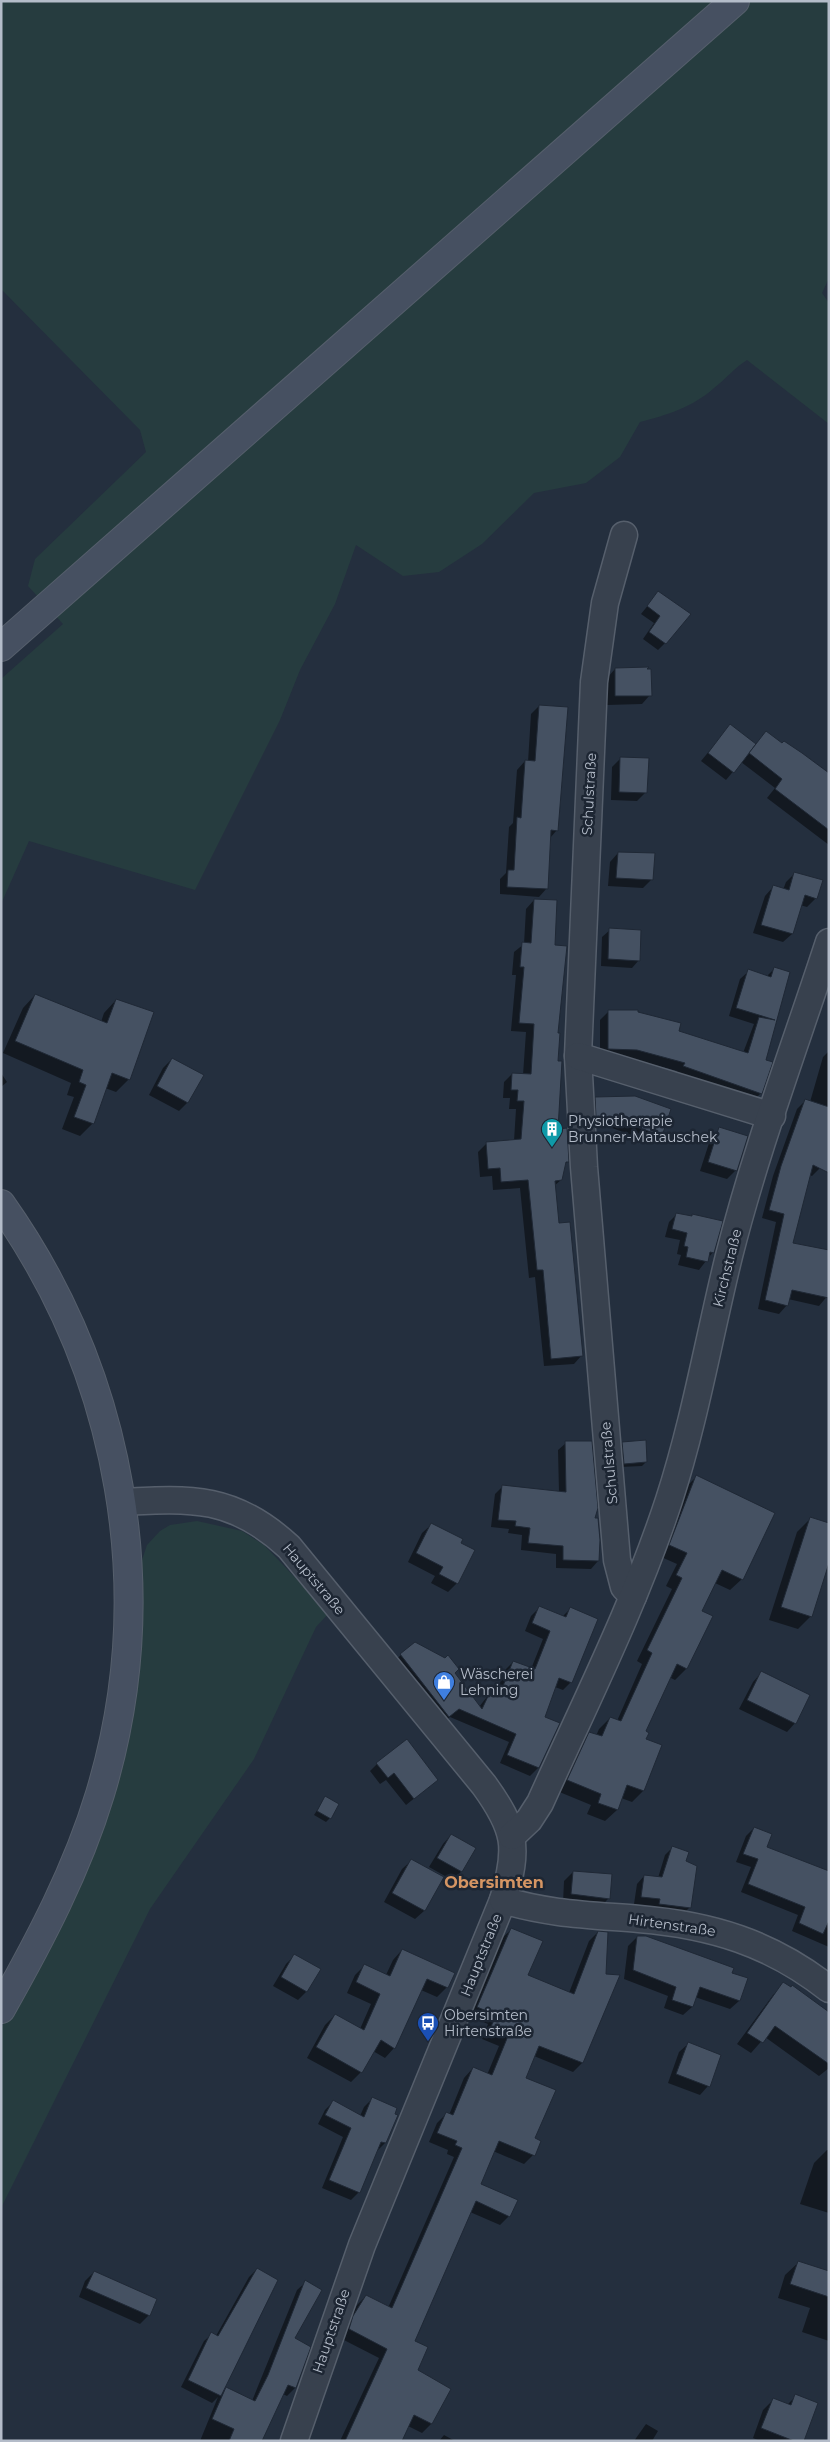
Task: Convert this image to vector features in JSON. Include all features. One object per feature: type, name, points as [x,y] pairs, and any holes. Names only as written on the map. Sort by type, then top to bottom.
[{"type":"main road","points":[[1,647],[735,1]]},
{"type":"main road","points":[[1,1204],[45,1276],[83,1354],[109,1437],[122,1502],[127,1551],[125,1667],[112,1748],[100,1794],[49,1921],[1,2009]]},
{"type":"street","name":"Schulstraße","points":[[624,535],[605,603],[595,673],[578,1056],[583,1158],[617,1560],[624,1587],[633,1596]]},
{"type":"street","name":"Kirchstraße","points":[[633,1596],[683,1458],[729,1255],[748,1185],[829,942]]},
{"type":"street","points":[[578,1056],[772,1116]]},
{"type":"street","name":"Hauptstraße","points":[[122,1502],[205,1501],[248,1516],[270,1529],[288,1546],[484,1785],[500,1808],[512,1836],[510,1879],[503,1900],[362,2245],[294,2441]]},
{"type":"street","points":[[512,1836],[529,1820],[540,1803],[633,1596]]},
{"type":"street","name":"Hirtenstraße","points":[[503,1900],[554,1913],[677,1923],[720,1931],[752,1942],[785,1959],[829,1989]]},
{"type":"green space","points":[[1,1],[829,1],[829,278],[822,293],[829,303],[829,424],[747,360],[706,395],[670,413],[640,422],[620,457],[586,483],[534,493],[482,544],[439,572],[403,576],[356,545],[335,604],[300,670],[280,720],[195,890],[29,841],[1,904],[1,679],[63,624],[28,586],[35,559],[146,452],[140,430],[1,289]]},
{"type":"green space","points":[[197,1521],[242,1531],[264,1545],[329,1613],[316,1627],[254,1759],[150,1909],[1,2208],[1,2028],[57,1924],[133,1706],[142,1624],[142,1560],[147,1545],[160,1531],[170,1525]]},
{"type":"building","points":[[658,591],[691,614],[666,644],[649,632],[660,616],[647,606]]},
{"type":"building","points":[[649,667],[647,669],[651,669],[652,696],[615,696],[615,668]]},
{"type":"building","points":[[539,705],[568,707],[558,831],[551,830],[548,889],[507,887],[508,870],[514,870],[517,817],[521,818],[525,760],[535,761]]},
{"type":"building","points":[[730,724],[756,744],[734,773],[708,753]]},
{"type":"building","points":[[766,731],[782,743],[784,741],[802,753],[829,773],[829,830],[775,789],[782,779],[749,753]]},
{"type":"building","points":[[620,757],[649,758],[647,793],[619,792]]},
{"type":"building","points":[[618,852],[655,853],[653,880],[616,878]]},
{"type":"building","points":[[794,872],[823,880],[817,899],[805,895],[793,934],[761,925],[773,885],[789,890]]},
{"type":"building","points":[[534,899],[557,900],[555,945],[567,946],[558,1033],[560,1033],[558,1061],[562,1061],[558,1129],[567,1128],[569,1162],[566,1162],[562,1180],[555,1181],[559,1223],[570,1222],[583,1356],[551,1359],[543,1270],[537,1270],[528,1180],[501,1182],[500,1168],[488,1169],[486,1142],[521,1139],[524,1101],[517,1101],[518,1090],[511,1090],[512,1073],[531,1074],[534,1024],[519,1023],[524,967],[520,967],[522,942],[531,943]]},
{"type":"building","points":[[609,928],[641,930],[640,961],[608,959]]},
{"type":"building","points":[[774,967],[790,972],[766,1060],[773,1062],[762,1094],[683,1066],[685,1063],[637,1050],[608,1049],[608,1010],[638,1010],[638,1012],[681,1023],[679,1031],[748,1053],[759,1017],[775,1020],[736,1008],[748,969],[771,977]]},
{"type":"building","points":[[35,994],[107,1023],[116,999],[154,1012],[130,1080],[112,1073],[94,1124],[74,1117],[86,1085],[79,1082],[83,1070],[15,1041]]},
{"type":"building","points":[[172,1058],[204,1075],[188,1103],[157,1086]]},
{"type":"building","points":[[635,1096],[671,1109],[662,1136],[609,1117],[596,1117],[595,1097]]},
{"type":"building","points":[[805,1099],[829,1107],[829,1173],[813,1165],[793,1243],[829,1250],[829,1298],[792,1290],[788,1306],[765,1300],[784,1214],[769,1210],[781,1166]]},
{"type":"building","points":[[719,1127],[748,1136],[737,1171],[708,1162]]},
{"type":"building","points":[[676,1213],[692,1216],[692,1214],[723,1221],[714,1253],[710,1252],[708,1262],[686,1257],[688,1247],[684,1246],[687,1233],[672,1229]]},
{"type":"building","points":[[646,1440],[647,1462],[624,1464],[622,1442]]},
{"type":"building","points":[[565,1441],[592,1441],[598,1508],[595,1518],[598,1518],[600,1540],[599,1561],[563,1560],[563,1546],[528,1543],[530,1528],[515,1526],[516,1521],[498,1520],[502,1485],[566,1492]]},
{"type":"building","points":[[696,1475],[775,1513],[743,1580],[722,1570],[702,1611],[713,1616],[687,1669],[677,1664],[646,1731],[649,1733],[646,1739],[662,1745],[644,1791],[627,1785],[618,1810],[598,1803],[601,1794],[567,1780],[589,1732],[602,1736],[610,1717],[621,1721],[652,1653],[647,1650],[682,1578],[676,1575],[687,1553],[669,1545]]},
{"type":"building","points":[[810,1517],[829,1523],[829,1563],[812,1617],[781,1607]]},
{"type":"building","points":[[431,1523],[463,1539],[461,1543],[475,1550],[458,1584],[439,1574],[443,1567],[416,1553]]},
{"type":"building","points":[[539,1606],[566,1617],[570,1607],[598,1619],[572,1683],[559,1678],[545,1717],[560,1723],[539,1768],[507,1755],[516,1734],[459,1709],[449,1717],[400,1654],[415,1642],[445,1658],[448,1655],[459,1669],[455,1673],[482,1709],[490,1692],[499,1696],[513,1661],[535,1669],[550,1631],[532,1623]]},
{"type":"building","points":[[761,1671],[810,1695],[796,1724],[747,1700]]},
{"type":"building","points":[[407,1739],[438,1780],[414,1799],[394,1773],[388,1778],[376,1763]]},
{"type":"building","points":[[325,1796],[339,1804],[331,1819],[317,1811]]},
{"type":"building","points":[[754,1827],[772,1834],[767,1847],[829,1871],[829,1921],[823,1934],[799,1923],[805,1907],[748,1884],[758,1859],[743,1854]]},
{"type":"building","points":[[451,1834],[476,1848],[462,1872],[437,1858]]},
{"type":"building","points":[[672,1846],[689,1852],[686,1861],[697,1866],[691,1908],[659,1904],[660,1899],[641,1897],[644,1875],[662,1877]]},
{"type":"building","points":[[411,1859],[444,1877],[425,1911],[392,1893]]},
{"type":"building","points":[[573,1871],[612,1874],[610,1899],[571,1894]]},
{"type":"building","points":[[511,1928],[543,1941],[528,1975],[574,1994],[598,1931],[608,1932],[606,1974],[620,1975],[583,2063],[539,2046],[526,2078],[556,2090],[535,2138],[541,2141],[535,2156],[499,2141],[481,2184],[518,2200],[510,2217],[476,2201],[415,2341],[428,2347],[418,2370],[451,2389],[432,2424],[414,2415],[402,2441],[345,2441],[387,2349],[349,2329],[353,2316],[366,2295],[392,2308],[462,2148],[455,2145],[457,2141],[437,2133],[446,2112],[453,2115],[473,2067],[492,2075],[508,2036],[490,2029],[496,2015],[477,2007]]},
{"type":"building","points":[[637,1936],[646,1936],[734,1968],[732,1973],[748,1978],[740,2001],[700,1987],[693,2007],[672,2000],[676,1987],[633,1970]]},
{"type":"building","points":[[402,1949],[455,1973],[448,1988],[427,1979],[395,2049],[381,2040],[362,2073],[316,2047],[335,2014],[364,2030],[380,1994],[356,1982],[364,1964],[390,1976]]},
{"type":"building","points":[[294,1954],[321,1969],[307,1992],[281,1977]]},
{"type":"building","points":[[783,1982],[791,1987],[792,1985],[829,2012],[829,2064],[775,2026],[763,2043],[747,2033]]},
{"type":"building","points":[[688,2042],[721,2055],[710,2087],[676,2074]]},
{"type":"building","points":[[372,2097],[397,2108],[395,2114],[398,2115],[386,2143],[381,2142],[360,2193],[329,2180],[351,2128],[325,2115],[333,2100],[364,2117]]},
{"type":"building","points":[[798,2261],[829,2271],[829,2297],[790,2284]]},
{"type":"building","points":[[257,2268],[278,2280],[221,2396],[188,2380],[211,2332],[218,2336]]},
{"type":"building","points":[[94,2271],[157,2299],[150,2316],[86,2288]]},
{"type":"building","points":[[305,2280],[322,2290],[295,2338],[311,2347],[296,2388],[288,2385],[262,2441],[229,2441],[234,2429],[212,2419],[226,2387],[255,2401],[268,2375]]},
{"type":"building","points":[[795,2394],[818,2403],[804,2441],[794,2441],[761,2428],[773,2398],[791,2405]]},
{"type":"place","name":"Physiotherapie Brunner-Matauschek","points":[[552,1148]]},
{"type":"place","name":"Wäscherei Lehning","points":[[444,1701]]},
{"type":"place","name":"Obersimten Hirtenstraße","points":[[428,2042]]},
{"type":"district","name":"Obersimten","points":[[494,1882]]}]
